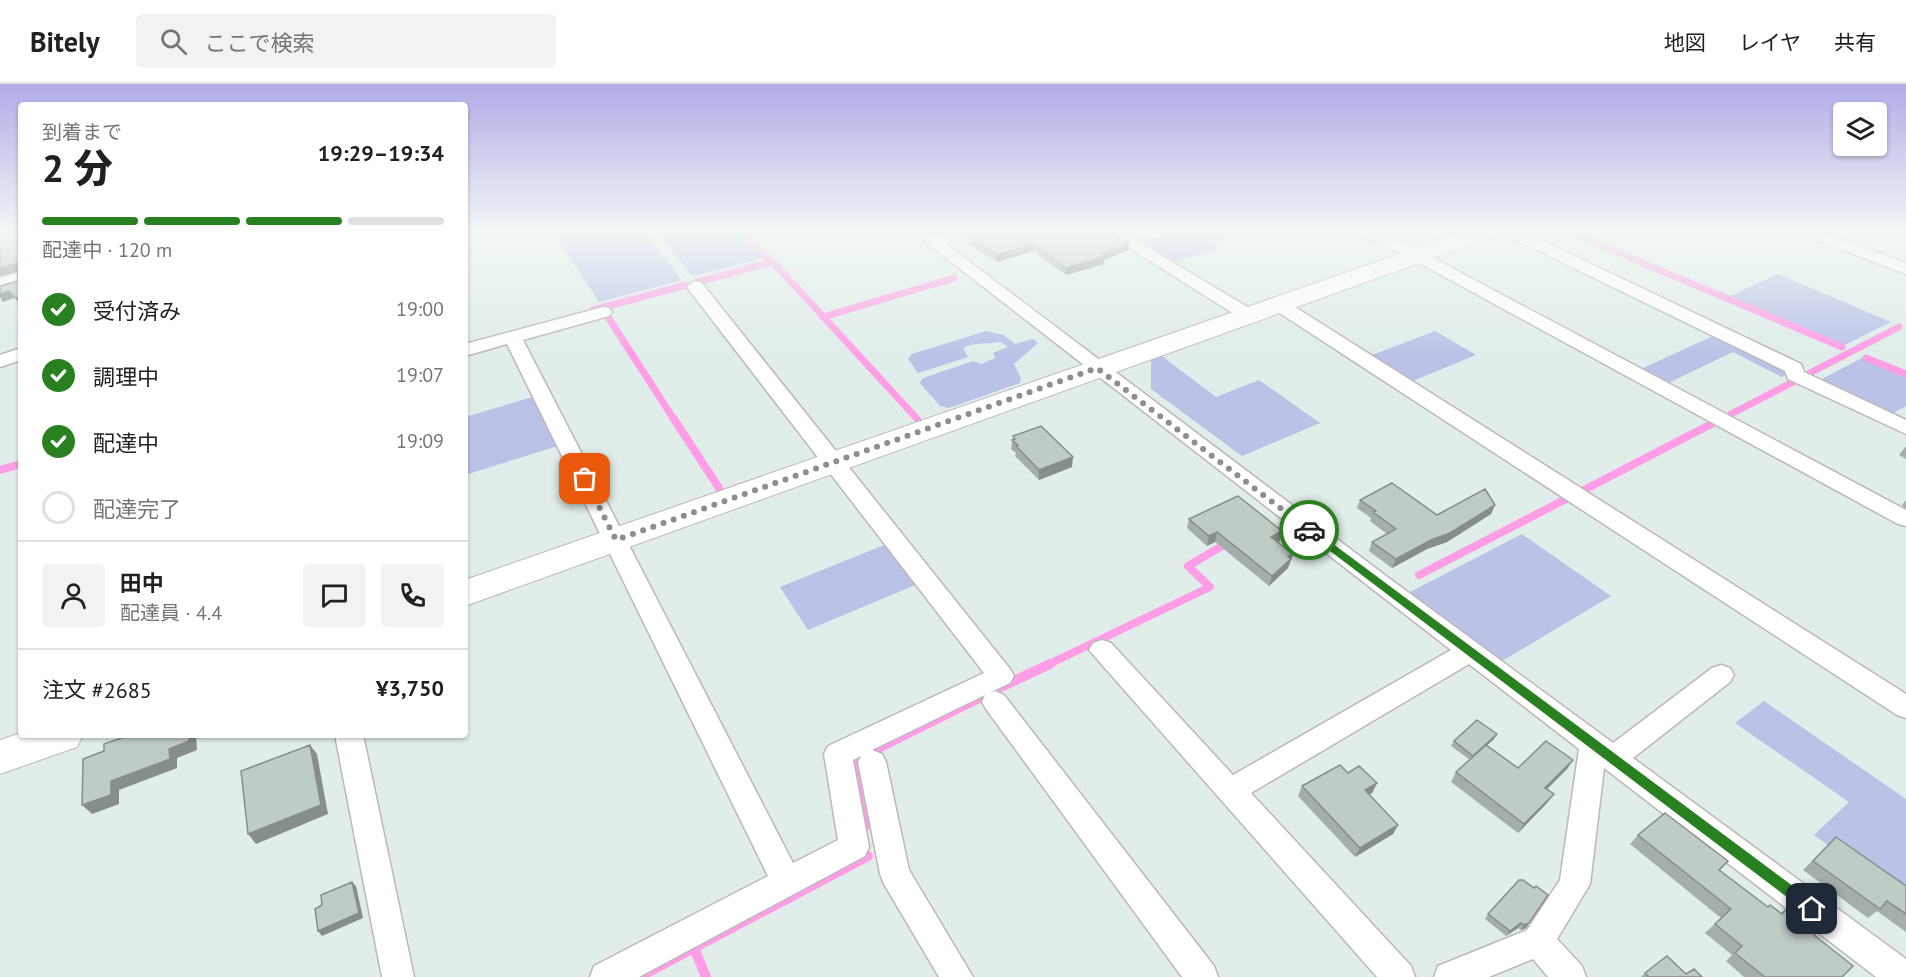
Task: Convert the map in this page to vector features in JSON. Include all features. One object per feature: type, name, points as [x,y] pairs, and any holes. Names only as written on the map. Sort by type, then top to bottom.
[{"type":"street","points":[[973,272],[1469,652],[1903,977]]},
{"type":"street","points":[[1177,272],[1248,315]]},
{"type":"street","points":[[468,592],[1369,272]]},
{"type":"street","points":[[1447,272],[1906,519]]},
{"type":"street","points":[[1594,272],[1794,368],[1796,375],[1906,428]]},
{"type":"street","points":[[0,286],[18,280]]},
{"type":"street","points":[[695,286],[1001,676],[838,754],[854,847]]},
{"type":"street","points":[[1278,304],[1906,707]]},
{"type":"street","points":[[468,349],[603,312]]},
{"type":"street","points":[[513,337],[788,882]]},
{"type":"street","points":[[0,361],[18,355]]},
{"type":"street","points":[[1102,650],[1399,977]]},
{"type":"street","points":[[1230,791],[1469,652]]},
{"type":"street","points":[[1450,977],[1538,942],[1575,884],[1603,752],[1721,675]]},
{"type":"street","points":[[995,702],[1202,977]]},
{"type":"street","points":[[0,757],[54,738]]},
{"type":"street","points":[[351,738],[398,977]]},
{"type":"street","points":[[872,762],[895,874],[957,977]]},
{"type":"street","points":[[606,977],[854,847],[889,844]]},
{"type":"street","points":[[1538,942],[1570,977]]},
{"type":"shaded area","points":[[579,272],[676,272],[682,280],[599,302]]},
{"type":"shaded area","points":[[688,272],[709,272],[692,276]]},
{"type":"shaded area","points":[[1778,274],[1891,322],[1845,345],[1730,296]]},
{"type":"shaded area","points":[[986,331],[1004,335],[1015,344],[1033,339],[1038,343],[1014,364],[1021,378],[1020,383],[949,408],[940,406],[920,383],[923,378],[973,361],[981,364],[995,358],[993,353],[1008,347],[1001,342],[968,346],[963,348],[968,357],[918,373],[908,359],[912,354]]},
{"type":"shaded area","points":[[1435,331],[1476,355],[1408,383],[1367,357]]},
{"type":"shaded area","points":[[1717,334],[1791,372],[1782,377],[1733,352],[1666,384],[1639,370]]},
{"type":"shaded area","points":[[1162,356],[1216,397],[1259,380],[1320,423],[1242,456],[1151,389],[1151,360]]},
{"type":"shaded area","points":[[1862,358],[1906,377],[1906,406],[1888,416],[1816,382]]},
{"type":"shaded area","points":[[536,396],[561,445],[468,474],[468,416]]},
{"type":"shaded area","points":[[1522,534],[1611,596],[1502,661],[1410,592]]},
{"type":"shaded area","points":[[889,543],[920,583],[808,630],[780,587]]},
{"type":"shaded area","points":[[1764,701],[1906,799],[1906,901],[1814,835],[1849,802],[1735,723]]},
{"type":"building","points":[[18,281],[18,297],[15,298],[9,291],[0,294],[0,286]]},
{"type":"building","points":[[1041,426],[1073,457],[1039,470],[1012,440],[1015,439],[1013,436]]},
{"type":"building","points":[[1392,483],[1437,515],[1485,489],[1495,505],[1450,533],[1431,540],[1396,559],[1372,542],[1396,529],[1360,500]]},
{"type":"building","points":[[1238,496],[1282,531],[1271,537],[1293,554],[1288,556],[1291,559],[1272,576],[1217,532],[1209,536],[1189,519]]},
{"type":"building","points":[[1477,720],[1497,734],[1473,756],[1454,741]]},
{"type":"building","points":[[121,738],[189,738],[189,741],[169,749],[170,759],[111,781],[111,795],[82,805],[83,759],[104,751],[104,744]]},
{"type":"building","points":[[1546,741],[1573,760],[1545,788],[1554,794],[1524,824],[1456,772],[1486,745],[1518,768]]},
{"type":"building","points":[[310,745],[321,805],[248,834],[241,771]]},
{"type":"building","points":[[1340,765],[1348,773],[1359,766],[1377,783],[1365,790],[1398,825],[1360,848],[1302,786]]},
{"type":"building","points":[[1665,813],[1728,861],[1719,870],[1768,907],[1770,905],[1782,914],[1794,901],[1825,924],[1814,935],[1853,966],[1842,977],[1765,977],[1735,953],[1742,946],[1715,924],[1731,909],[1638,835]]},
{"type":"building","points":[[1836,837],[1906,886],[1906,914],[1887,901],[1880,909],[1813,861]]},
{"type":"building","points":[[1519,880],[1523,880],[1534,888],[1536,886],[1548,895],[1529,923],[1524,925],[1521,923],[1510,931],[1488,914]]},
{"type":"building","points":[[352,882],[359,913],[318,931],[315,909],[322,905],[321,895]]},
{"type":"building","points":[[1667,956],[1686,974],[1694,969],[1702,977],[1649,977],[1645,973]]},
{"type":"waterway","points":[[698,282],[736,272]]},
{"type":"waterway","points":[[782,272],[823,317]]},
{"type":"waterway","points":[[1664,272],[1842,347]]},
{"type":"waterway","points":[[823,317],[954,278]]},
{"type":"waterway","points":[[593,310],[686,285]]},
{"type":"waterway","points":[[606,314],[675,421]]},
{"type":"waterway","points":[[823,317],[919,421]]},
{"type":"waterway","points":[[1806,375],[1899,327]]},
{"type":"waterway","points":[[1866,358],[1906,374]]},
{"type":"waterway","points":[[1731,414],[1797,380]]},
{"type":"waterway","points":[[674,419],[719,488]]},
{"type":"waterway","points":[[1582,491],[1715,422]]},
{"type":"waterway","points":[[0,470],[18,465]]},
{"type":"waterway","points":[[1419,575],[1568,498]]},
{"type":"waterway","points":[[1047,665],[1210,587],[1188,566],[1229,542]]},
{"type":"waterway","points":[[1001,687],[1050,664]]},
{"type":"waterway","points":[[865,826],[858,758],[989,693]]},
{"type":"waterway","points":[[639,977],[868,856]]},
{"type":"waterway","points":[[694,948],[706,977]]},
{"type":"way so far","points":[[585,479],[616,540],[1097,368],[1309,530]]},
{"type":"route","points":[[1309,530],[1812,909]]}]
